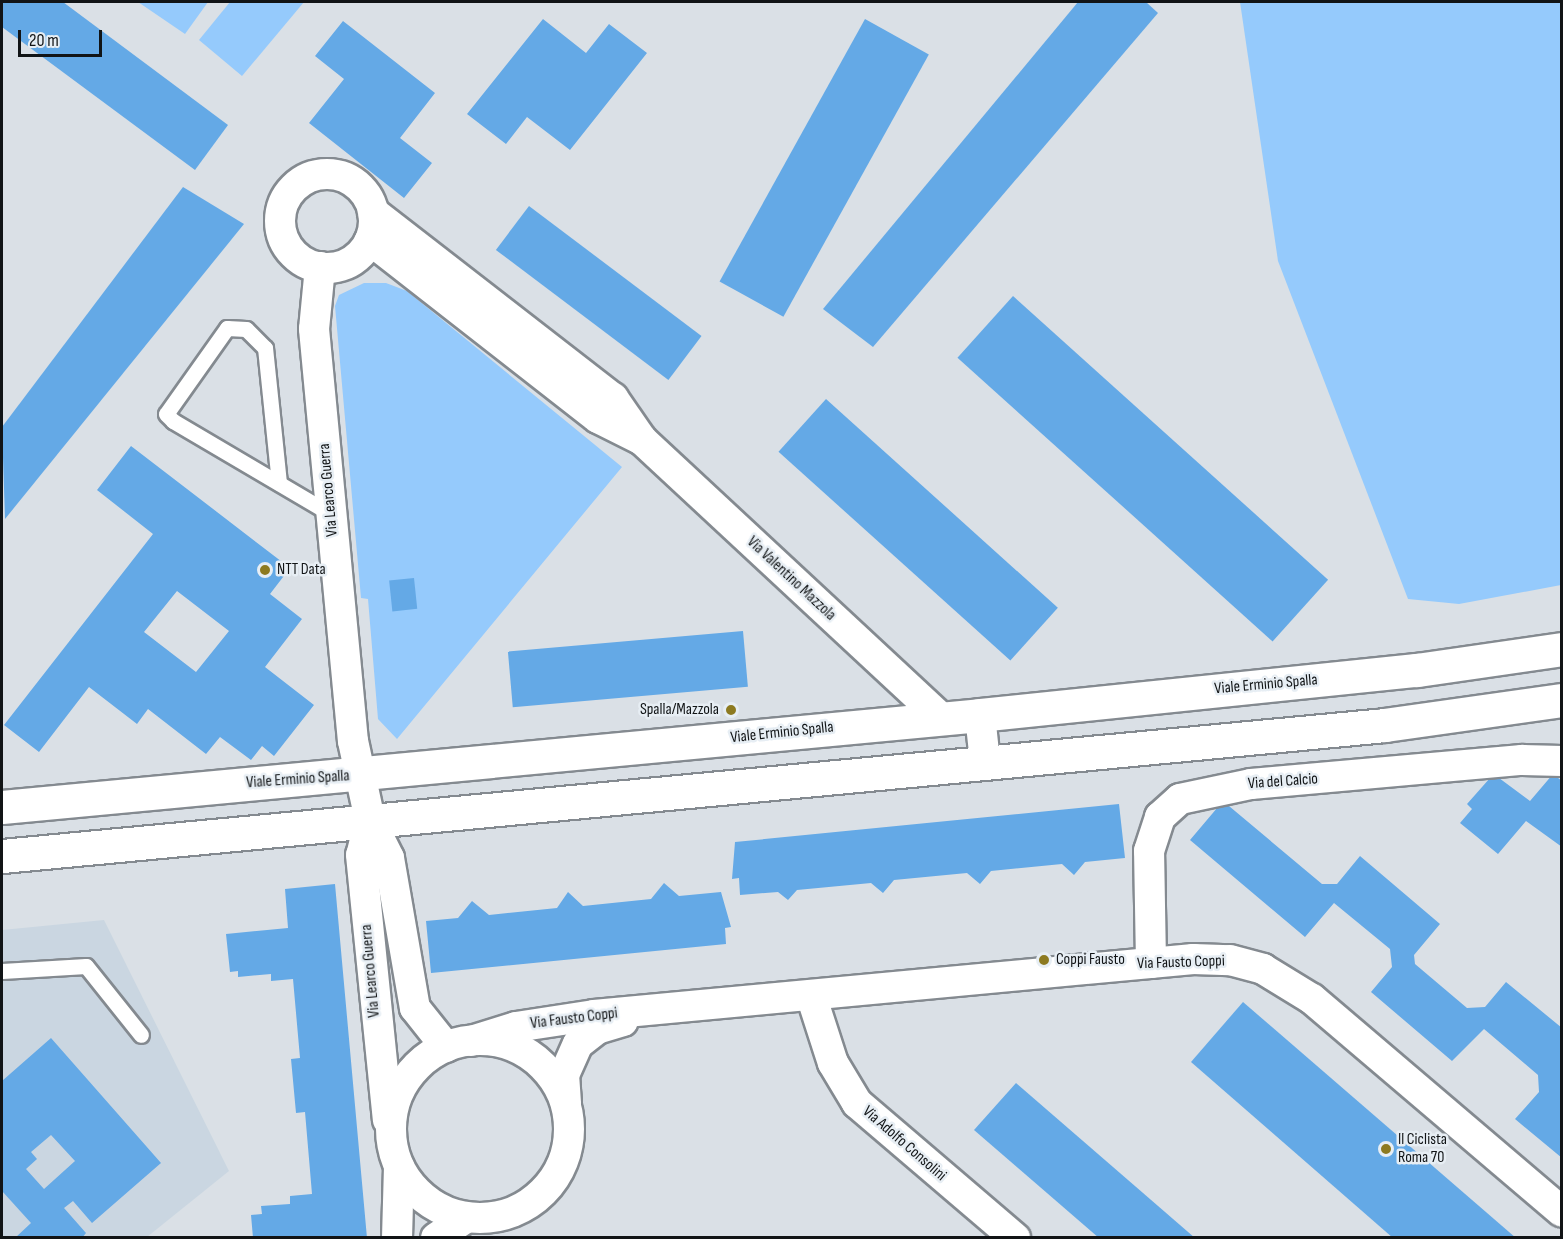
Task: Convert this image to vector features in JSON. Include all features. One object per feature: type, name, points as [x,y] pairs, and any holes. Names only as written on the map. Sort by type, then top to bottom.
[{"type":"main road","name":"Viale Erminio Spalla","points":[[2,807],[981,715],[1417,670],[1562,649]]},
{"type":"main road","points":[[2,856],[1384,726],[1562,700]]},
{"type":"street","points":[[333,174],[360,188],[372,226],[352,261],[320,267],[297,257],[281,232],[282,210],[292,190],[318,175],[333,174]]},
{"type":"street","name":"Via Valentino Mazzola","points":[[372,226],[448,284],[598,418],[642,441],[941,718]]},
{"type":"street","name":"Via Learco Guerra","points":[[320,267],[314,321],[331,514],[361,775],[370,820],[389,858],[415,1008],[458,1044]]},
{"type":"street","points":[[981,715],[985,762]]},
{"type":"street","name":"Via del Calcio","points":[[1151,963],[1149,851],[1160,817],[1180,799],[1251,784],[1522,760],[1562,761]]},
{"type":"street","name":"Via Learco Guerra","points":[[370,820],[361,855],[389,1123]]},
{"type":"street","name":"Via Fausto Coppi","points":[[458,1044],[563,1018],[1151,963],[1230,960],[1285,980],[1562,1212]]},
{"type":"street","name":"Via Adolfo Consolini","points":[[811,995],[833,1063],[857,1103],[1015,1238]]},
{"type":"street","name":"Via Fausto Coppi","points":[[566,1104],[567,1066],[585,1037],[610,1024],[678,1008]]},
{"type":"street","points":[[397,1238],[399,1167],[389,1123],[407,1078],[458,1044],[495,1041],[530,1056],[548,1070],[566,1104],[567,1146],[549,1186],[508,1215],[466,1218],[425,1201],[399,1167]]},
{"type":"street","points":[[436,1238],[466,1218]]},
{"type":"lane","points":[[279,483],[264,348],[246,329],[227,328],[166,414],[279,483],[331,514]]},
{"type":"lane","points":[[2,971],[86,966],[141,1035]]},
{"type":"shaded area","points":[[138,2],[208,2],[185,34]]},
{"type":"shaded area","points":[[230,2],[304,2],[242,76],[199,40]]},
{"type":"shaded area","points":[[1240,2],[1561,2],[1561,585],[1459,604],[1408,599],[1278,261]]},
{"type":"shaded area","points":[[364,283],[386,283],[407,291],[622,467],[397,739],[378,719],[368,599],[361,598],[335,306],[339,295]]},
{"type":"shaded area","points":[[104,920],[229,1171],[147,1237],[2,1238],[2,930]]},
{"type":"building","points":[[2,2],[63,2],[228,125],[195,170],[2,27]]},
{"type":"building","points":[[1078,2],[1146,2],[1158,13],[873,347],[823,309]]},
{"type":"building","points":[[543,19],[586,53],[609,24],[647,53],[570,150],[527,117],[506,144],[467,114]]},
{"type":"building","points":[[865,19],[929,54],[783,317],[720,281]]},
{"type":"building","points":[[343,21],[435,93],[400,138],[432,163],[404,198],[309,123],[344,79],[315,56]]},
{"type":"building","points":[[183,187],[244,224],[5,519],[2,427]]},
{"type":"building","points":[[529,206],[702,336],[668,380],[496,250]]},
{"type":"building","points":[[1013,296],[1328,580],[1273,641],[957,358]]},
{"type":"building","points":[[826,399],[1058,608],[1010,661],[778,452]]},
{"type":"building","points":[[131,446],[290,568],[270,594],[302,619],[265,667],[314,705],[274,756],[262,746],[251,760],[220,737],[206,754],[148,709],[137,724],[89,687],[39,752],[4,725],[153,534],[97,490]],"holes":[[[177,591],[229,631],[196,672],[144,632]]]},
{"type":"building","points":[[414,578],[417,609],[392,611],[389,581]]},
{"type":"building","points":[[743,631],[748,687],[513,707],[508,652]]},
{"type":"building","points":[[1553,774],[1562,781],[1562,847],[1526,821],[1498,854],[1460,823],[1472,809],[1467,804],[1490,778],[1499,778],[1530,801]]},
{"type":"building","points":[[1223,801],[1322,884],[1337,884],[1360,856],[1440,924],[1414,955],[1415,964],[1467,1008],[1485,1007],[1506,982],[1562,1028],[1562,1158],[1515,1119],[1539,1092],[1538,1075],[1484,1029],[1452,1061],[1371,992],[1392,967],[1390,949],[1334,903],[1305,937],[1190,840]]},
{"type":"building","points":[[1119,804],[1125,858],[1085,862],[1074,875],[1062,864],[991,871],[980,884],[967,873],[894,880],[883,893],[871,883],[797,890],[788,900],[778,892],[740,895],[739,878],[732,879],[735,842]]},
{"type":"building","points":[[664,883],[679,896],[721,892],[731,927],[725,928],[726,944],[431,973],[426,921],[458,918],[472,901],[489,915],[557,908],[568,892],[583,906],[651,899]]},
{"type":"building","points":[[335,884],[367,1238],[253,1238],[251,1215],[262,1214],[261,1206],[290,1204],[290,1196],[312,1194],[305,1112],[296,1113],[291,1059],[300,1058],[293,979],[271,981],[271,974],[238,977],[238,971],[230,972],[226,934],[288,928],[285,889]]},
{"type":"building","points":[[1243,1002],[1516,1238],[1393,1238],[1191,1062]]},
{"type":"building","points":[[51,1038],[161,1163],[92,1223],[73,1201],[64,1208],[86,1233],[82,1238],[15,1238],[31,1223],[2,1191],[2,1081]],"holes":[[[51,1135],[75,1161],[44,1189],[26,1169],[37,1159],[31,1152]]]},
{"type":"building","points":[[1016,1083],[1195,1238],[1099,1238],[974,1130]]},
{"type":"place","name":"NTT Data","points":[[265,570]]},
{"type":"place","name":"Spalla/Mazzola","points":[[731,710]]},
{"type":"place","name":"Coppi Fausto","points":[[1044,960]]},
{"type":"place","name":"Il Ciclista Roma 70","points":[[1386,1149]]}]
